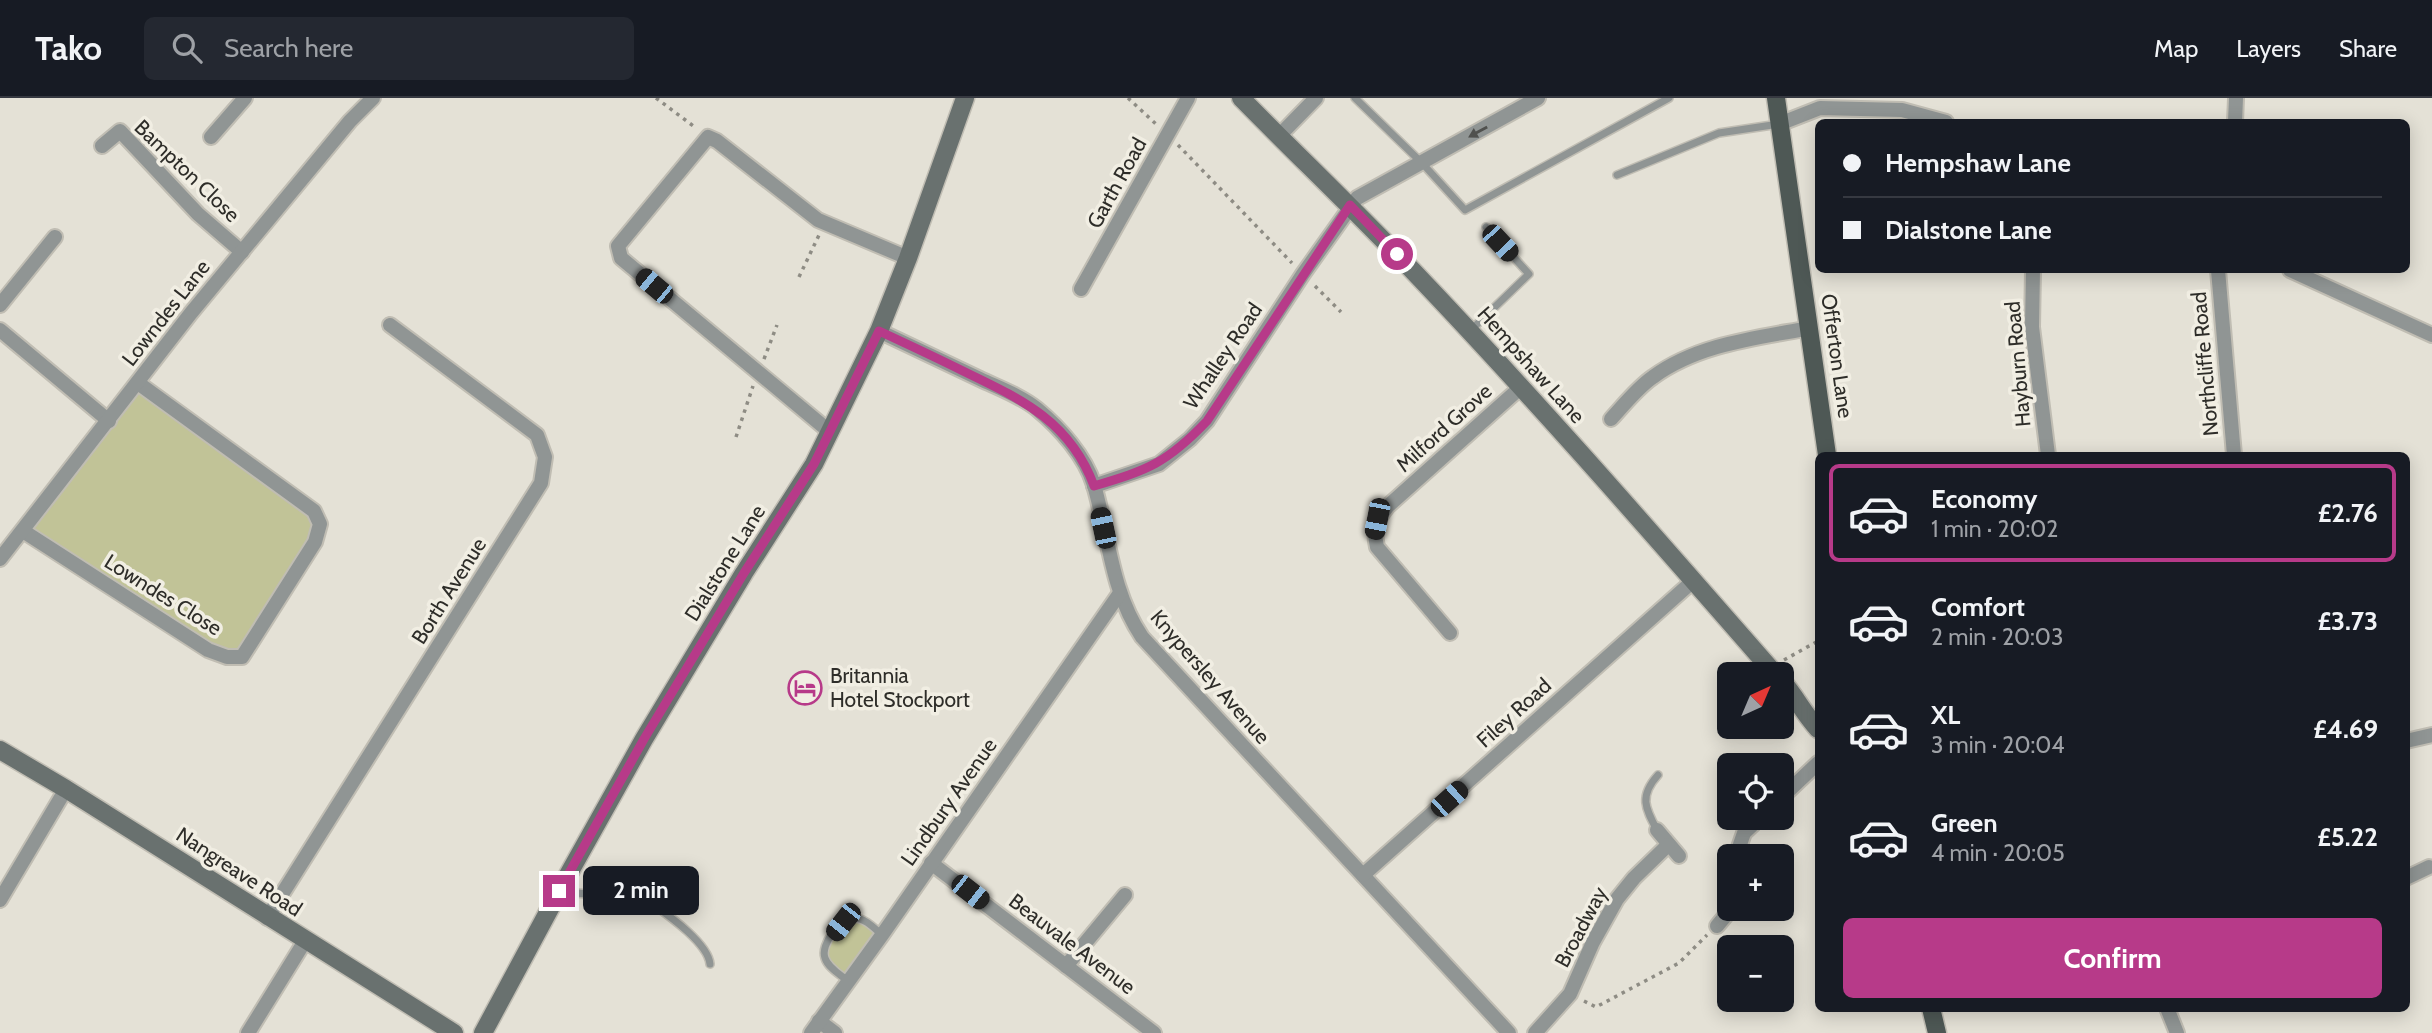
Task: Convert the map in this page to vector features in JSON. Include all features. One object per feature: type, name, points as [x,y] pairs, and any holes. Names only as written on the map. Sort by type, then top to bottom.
[{"type":"main road","name":"Offerton Lane","points":[[1776,98],[1828,452]]},
{"type":"main road","points":[[1932,1012],[1937,1033]]},
{"type":"street","points":[[211,137],[245,98]]},
{"type":"street","name":"Lowndes Lane","points":[[0,559],[191,313],[350,121],[373,98]]},
{"type":"street","name":"Dialstone Lane","points":[[483,1033],[644,739],[744,573],[814,464],[879,331],[965,98]]},
{"type":"street","name":"Garth Road","points":[[1082,289],[1188,98]]},
{"type":"street","name":"Hempshaw Lane","points":[[1241,98],[1350,205],[1469,331],[1765,662]]},
{"type":"street","points":[[1279,136],[1316,98]]},
{"type":"street","points":[[1350,205],[1357,198],[1538,98]]},
{"type":"street","points":[[2235,119],[2236,98]]},
{"type":"street","points":[[1779,124],[1820,108],[1902,110],[1935,119]]},
{"type":"street","name":"Bampton Close","points":[[102,146],[120,131],[198,214],[242,252]]},
{"type":"street","points":[[830,432],[621,258],[618,246],[708,137],[717,141],[803,210],[824,223],[908,258]]},
{"type":"street","name":"Whalley Road","points":[[1094,486],[1158,464],[1190,439],[1207,421],[1350,205]]},
{"type":"street","points":[[0,305],[55,237]]},
{"type":"street","name":"Hayburn Road","points":[[2033,273],[2032,327],[2048,452]]},
{"type":"street","name":"Northcliffe Road","points":[[2218,273],[2234,452]]},
{"type":"street","points":[[2297,273],[2432,335]]},
{"type":"street","name":"Borth Avenue","points":[[267,918],[541,483],[545,457],[537,435],[390,325]]},
{"type":"street","points":[[1611,419],[1651,378],[1682,358],[1716,347],[1811,328]]},
{"type":"street","points":[[0,330],[109,421]]},
{"type":"street","name":"Knypersley Avenue","points":[[879,331],[1035,408],[1058,428],[1090,474],[1107,549],[1132,622],[1161,659],[1508,1033]]},
{"type":"street","name":"Lowndes Close","points":[[23,531],[208,650],[227,657],[242,657],[315,542],[320,524],[314,511],[138,383]]},
{"type":"street","name":"Milford Grove","points":[[1450,633],[1377,547],[1374,533],[1377,519],[1388,506],[1520,388]]},
{"type":"street","name":"Filey Road","points":[[1363,875],[1693,581]]},
{"type":"street","name":"Lindbury Avenue","points":[[815,1027],[1120,593]]},
{"type":"street","points":[[1794,695],[1807,718],[1815,726]]},
{"type":"street","points":[[1799,701],[1815,703]]},
{"type":"street","points":[[2410,740],[2432,735]]},
{"type":"street","name":"Nangreave Road","points":[[0,750],[454,1033]]},
{"type":"street","points":[[1794,785],[1815,765]]},
{"type":"street","points":[[0,900],[66,789]]},
{"type":"street","points":[[1657,830],[1679,856]]},
{"type":"street","name":"Broadway","points":[[1535,1033],[1570,993],[1617,899],[1668,845]]},
{"type":"street","name":"Beauvale Avenue","points":[[932,863],[1154,1033]]},
{"type":"street","points":[[2410,876],[2428,867]]},
{"type":"street","points":[[1066,966],[1125,895]]},
{"type":"street","points":[[1717,926],[1721,921]]},
{"type":"street","points":[[248,1033],[304,941]]},
{"type":"street","points":[[2169,1012],[2177,1033]]},
{"type":"street","points":[[815,1027],[835,1033]]},
{"type":"lane","points":[[1355,98],[1422,163],[1465,210],[1669,98]]},
{"type":"lane","points":[[1617,175],[1719,133],[1779,124]]},
{"type":"lane","points":[[1469,331],[1529,274],[1486,227]]},
{"type":"lane","points":[[1657,830],[1647,813],[1645,796],[1648,785],[1658,775]]},
{"type":"lane","points":[[559,891],[650,902],[698,942],[709,957],[710,964]]},
{"type":"lane","points":[[849,982],[828,965],[824,951],[826,944],[843,922],[855,918],[863,919],[882,935]]},
{"type":"path","points":[[656,98],[708,137]]},
{"type":"path","points":[[1128,98],[1168,135],[1341,312]]},
{"type":"path","points":[[799,277],[824,223]]},
{"type":"path","points":[[1785,662],[1815,643]]},
{"type":"path","points":[[1570,993],[1596,1007],[1679,962],[1717,926]]},
{"type":"green space","points":[[138,383],[320,524],[242,657],[227,657],[23,531]]},
{"type":"green space","points":[[849,920],[862,921],[880,935],[848,979],[826,958],[833,936]]},
{"type":"place","name":"Britannia Hotel Stockport","points":[[805,688]]},
{"type":"route","points":[[559,891],[644,739],[744,573],[814,464],[879,331],[1035,408],[1058,428],[1074,449],[1090,474],[1094,486],[1158,464],[1190,439],[1207,421],[1350,205],[1397,254]]}]
